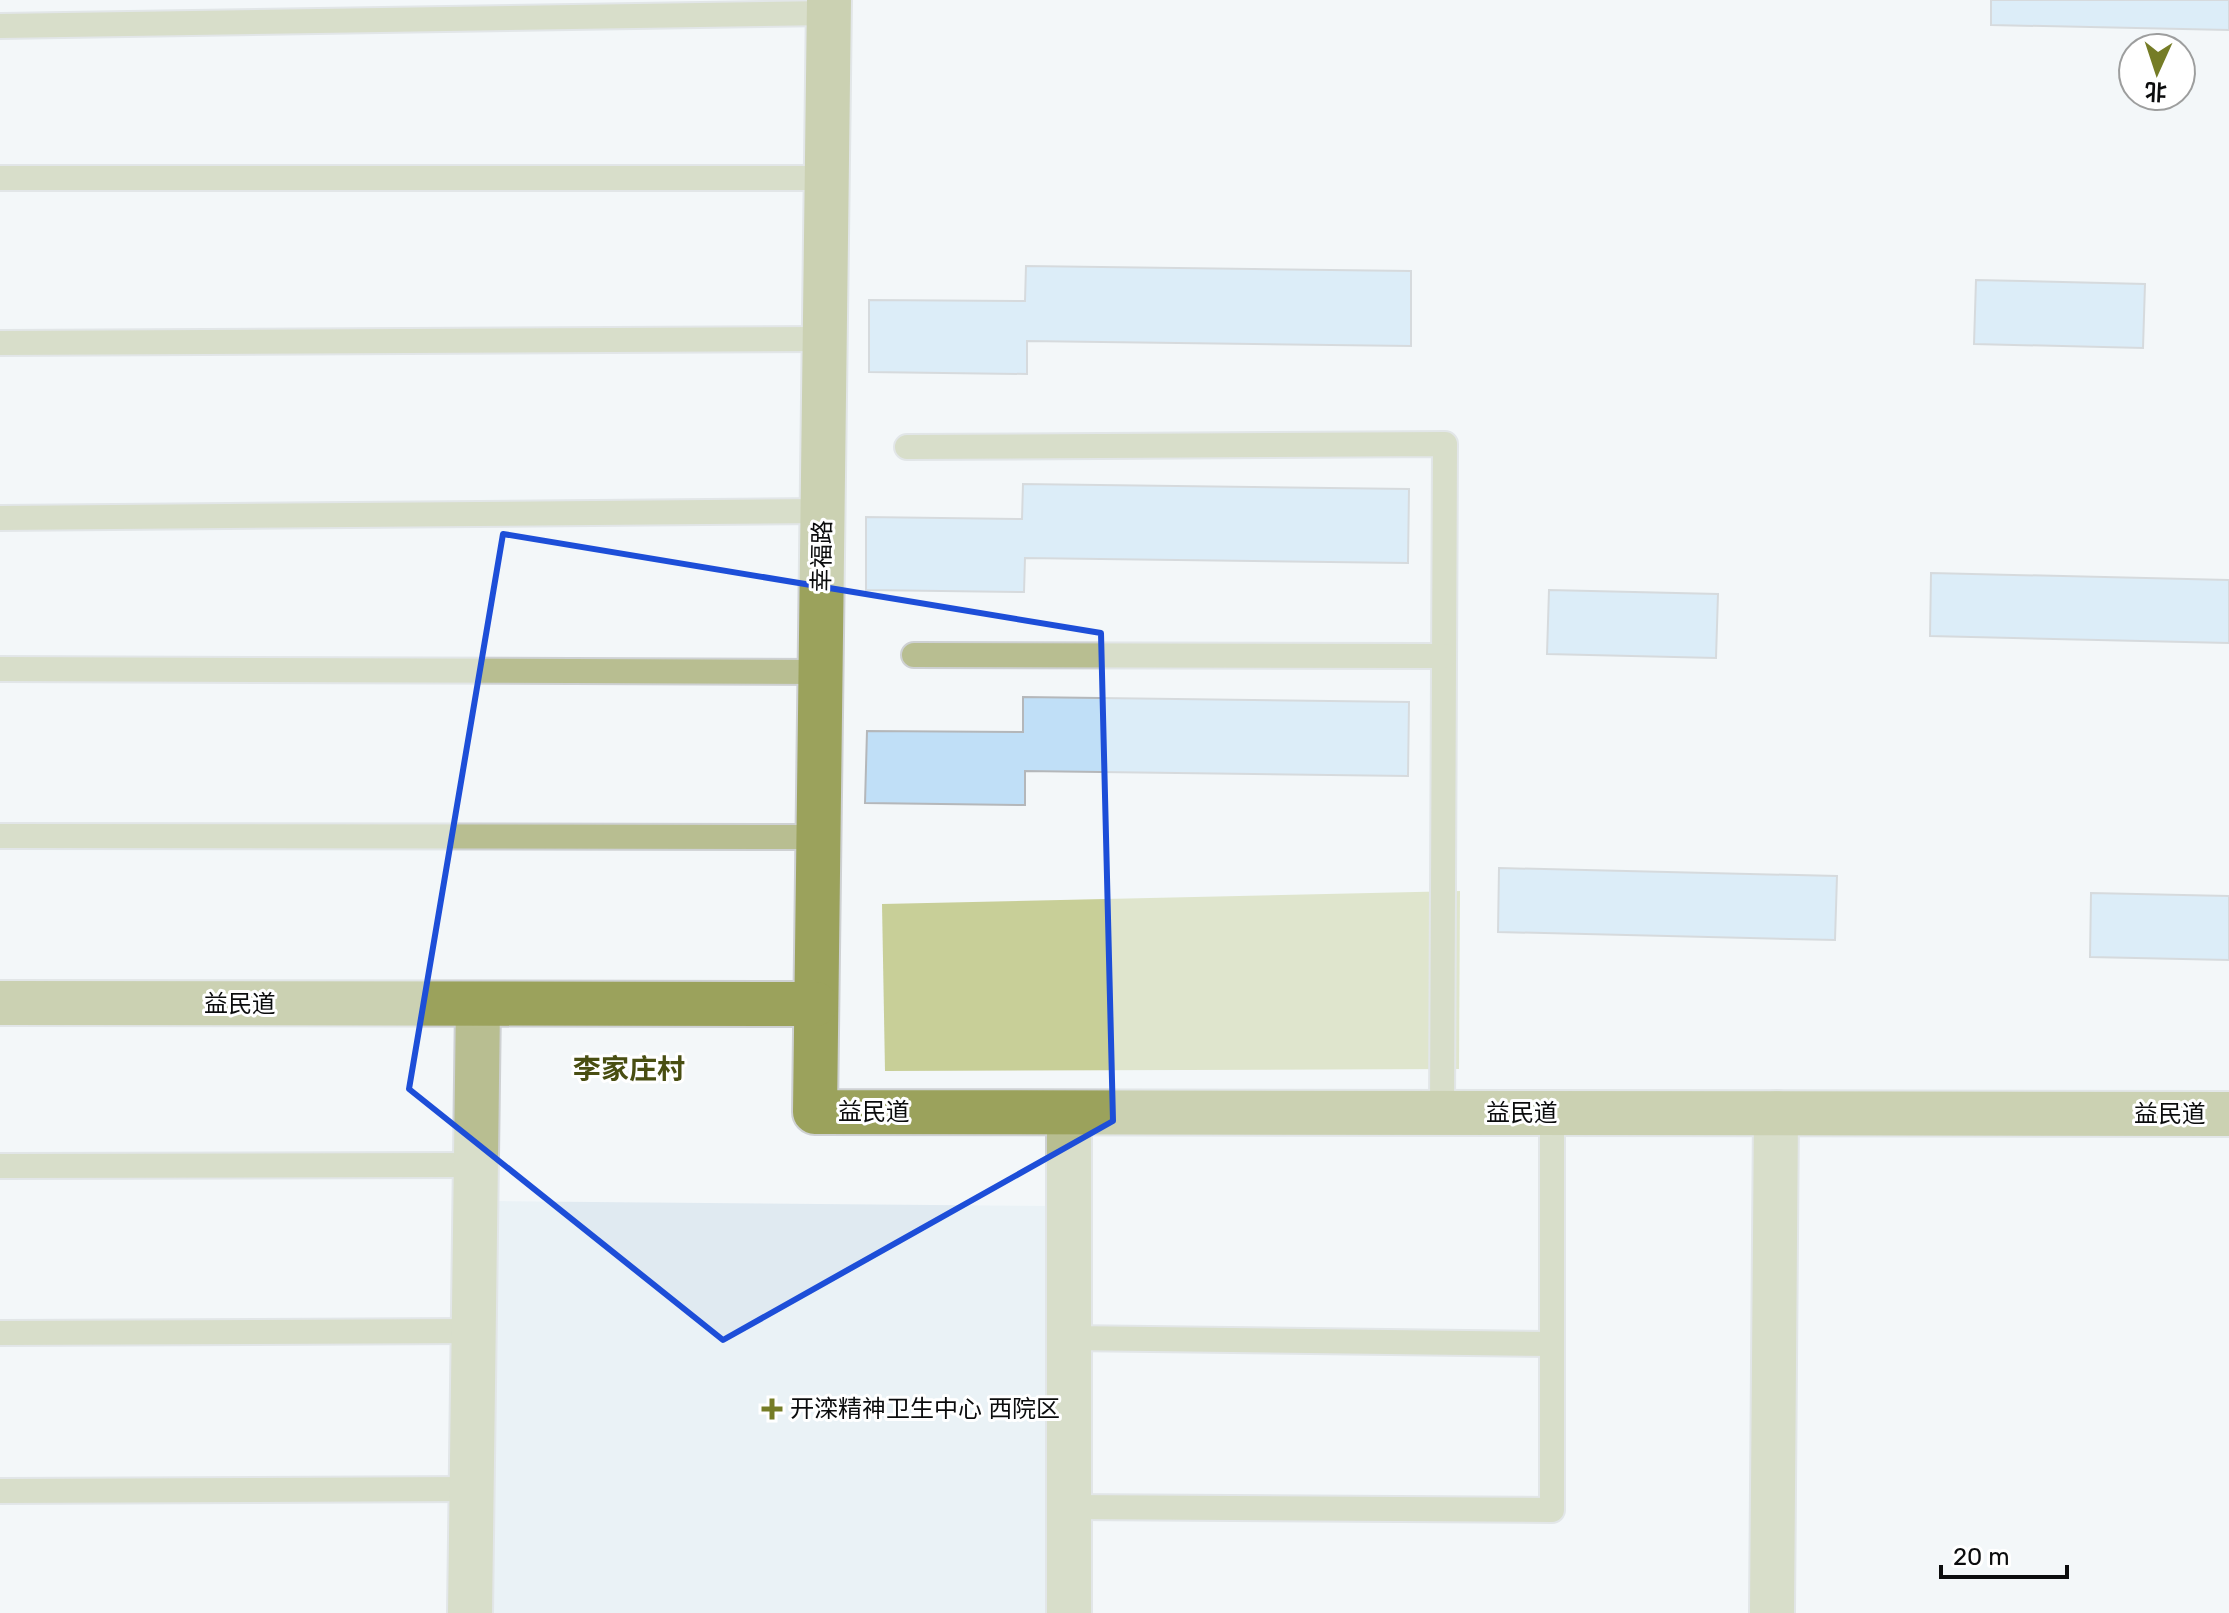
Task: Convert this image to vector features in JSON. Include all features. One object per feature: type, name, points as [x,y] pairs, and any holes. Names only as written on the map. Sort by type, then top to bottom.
[{"type":"street","name":"幸福路","points":[[815,1112],[829,6]]},
{"type":"street","name":"益民道","points":[[0,1003],[816,1004]]},
{"type":"street","points":[[470,1613],[478,1004]]},
{"type":"street","name":"益民道","points":[[815,1112],[2229,1114]]},
{"type":"street","points":[[1069,1113],[1069,1613]]},
{"type":"street","points":[[1772,1613],[1776,1113]]},
{"type":"lane","points":[[0,26],[829,6]]},
{"type":"lane","points":[[0,178],[827,178]]},
{"type":"lane","points":[[0,343],[825,339]]},
{"type":"lane","points":[[907,447],[1445,444],[1442,1113]]},
{"type":"lane","points":[[0,518],[822,511]]},
{"type":"lane","points":[[914,655],[1444,656]]},
{"type":"lane","points":[[0,669],[820,672]]},
{"type":"lane","points":[[0,836],[818,837]]},
{"type":"lane","points":[[1069,1507],[1552,1510],[1552,1113]]},
{"type":"lane","points":[[0,1166],[476,1165]]},
{"type":"lane","points":[[0,1333],[474,1331]]},
{"type":"lane","points":[[1069,1338],[1552,1344]]},
{"type":"lane","points":[[0,1491],[472,1489]]},
{"type":"highlighted area","points":[[503,534],[1101,633],[1113,1121],[723,1340],[409,1089]]},
{"type":"shaded area","name":"开滦精神卫生中心 西院区","points":[[493,1201],[1055,1206],[1054,1613],[487,1613]]},
{"type":"green space","points":[[1460,891],[1459,1069],[885,1071],[882,904]]},
{"type":"building","points":[[1991,0],[2229,0],[2229,30],[1991,25]]},
{"type":"building","points":[[1026,266],[1411,271],[1411,346],[1027,341],[1027,374],[869,372],[869,300],[1025,301]]},
{"type":"building","points":[[1976,280],[2145,284],[2143,348],[1974,344]]},
{"type":"building","points":[[1023,484],[1409,489],[1408,563],[1025,558],[1024,592],[866,590],[866,517],[1022,519]]},
{"type":"building","points":[[1931,573],[2229,580],[2229,643],[1930,636]]},
{"type":"building","points":[[1549,590],[1718,594],[1716,658],[1547,654]]},
{"type":"building","points":[[1023,697],[1409,702],[1408,776],[1025,771],[1025,805],[865,803],[867,731],[1023,732]]},
{"type":"building","points":[[1499,868],[1837,876],[1835,940],[1498,932]]},
{"type":"building","points":[[2091,893],[2229,896],[2229,960],[2090,957]]},
{"type":"place","name":"开滦精神卫生中心 西院区","points":[[772,1409]]},
{"type":"district","name":"李家庄村","points":[[629,1069]]}]
